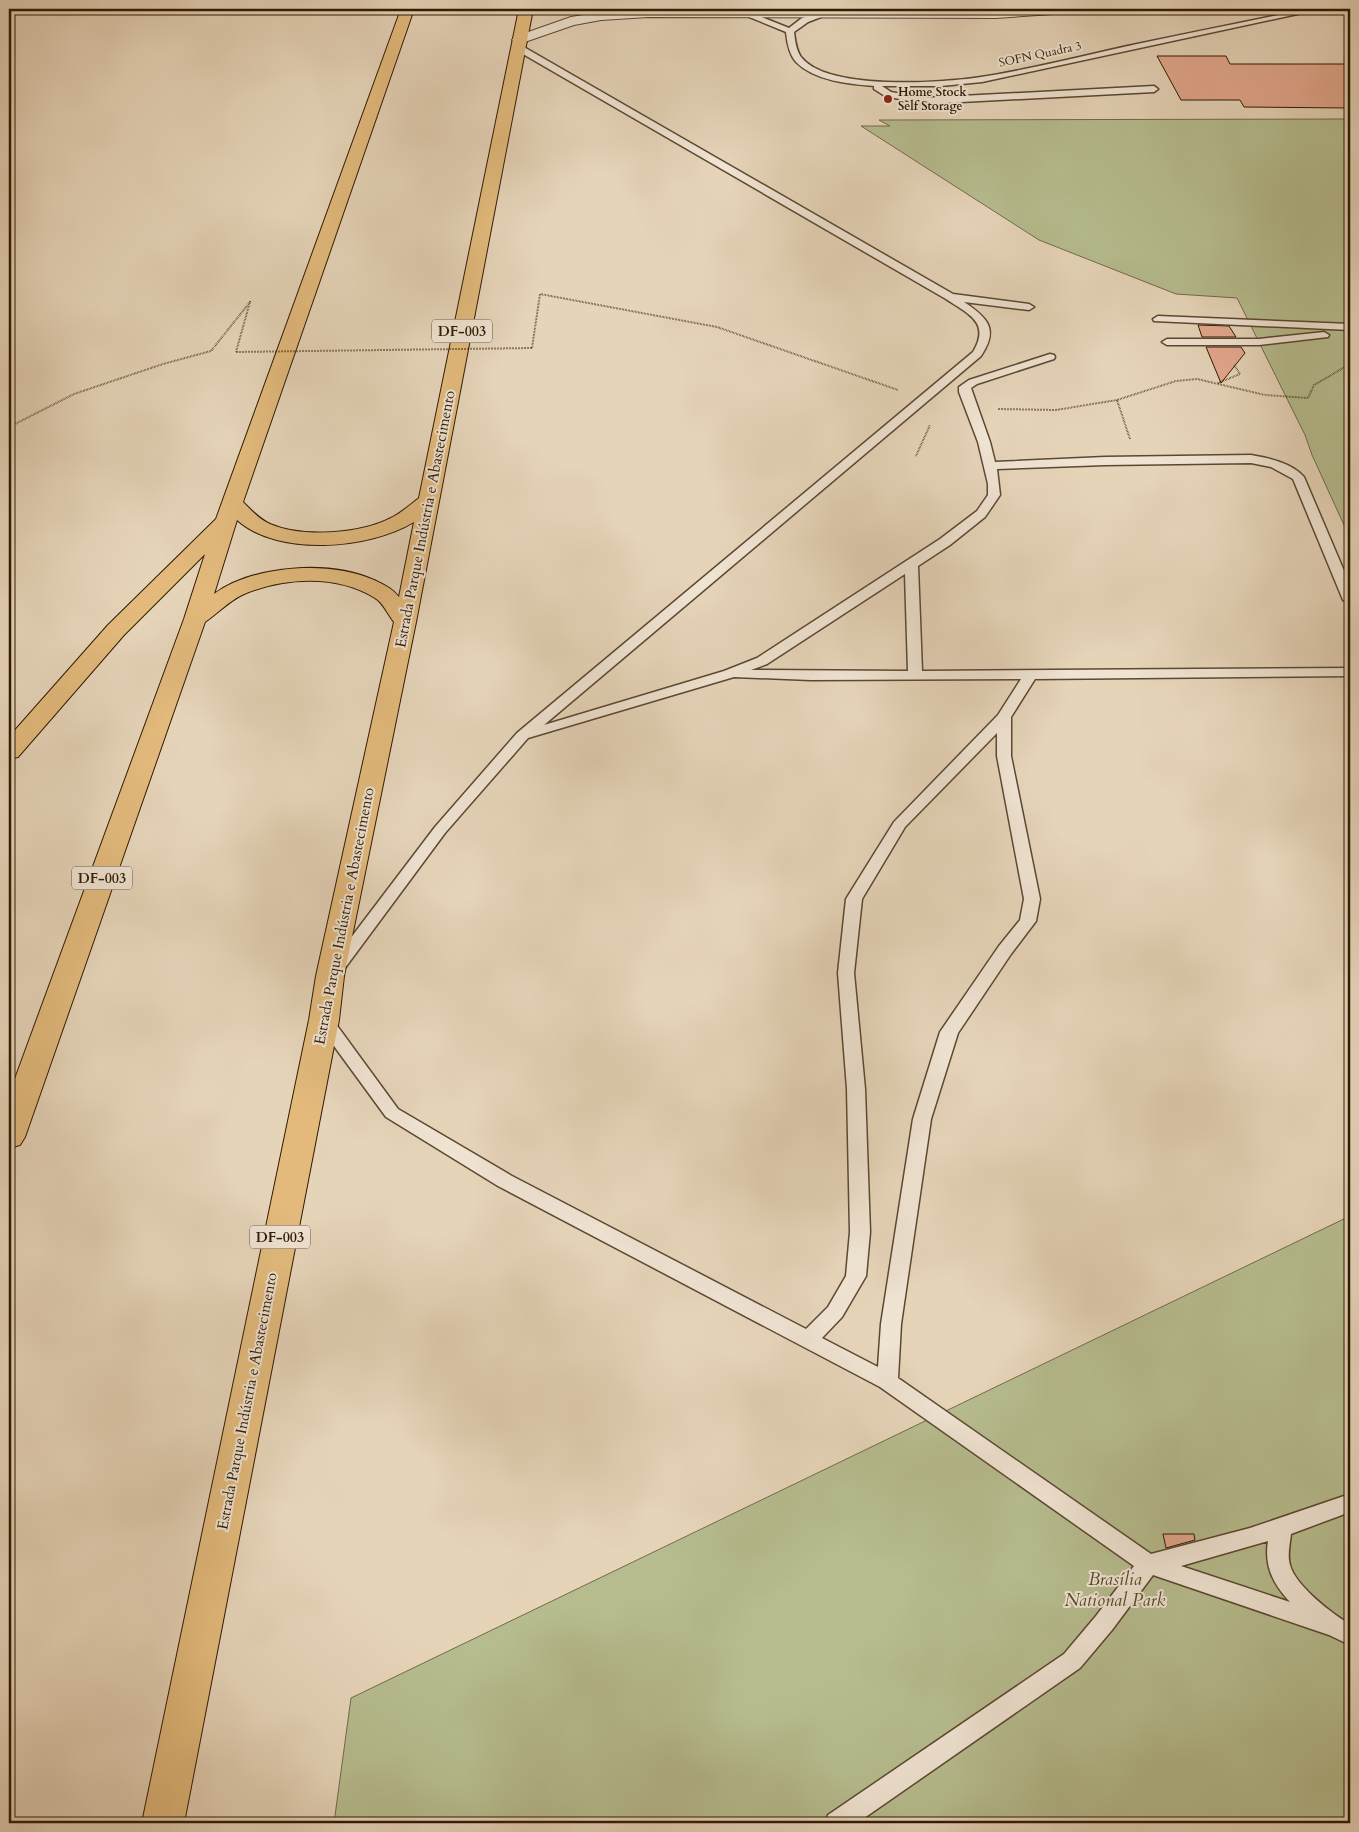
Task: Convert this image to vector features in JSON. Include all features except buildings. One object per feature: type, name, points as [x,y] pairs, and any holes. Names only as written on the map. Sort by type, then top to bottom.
[{"type":"highway","name":"DF-003","points":[[9,1137],[195,618],[229,512],[407,9]]},
{"type":"highway","name":"Estrada Parque Indústria e Abastecimento","points":[[163,1823],[324,1020],[330,976],[405,622],[526,9]]},
{"type":"highway","points":[[9,752],[116,630],[229,512],[243,515],[262,528],[292,536],[327,538],[363,534],[395,524],[414,513],[428,501]]},
{"type":"highway","points":[[195,618],[233,591],[272,578],[315,574],[356,580],[385,594],[405,622]]},
{"type":"street","points":[[519,44],[572,21],[601,16],[687,11],[818,15],[1037,12],[1067,9]]},
{"type":"lane","name":"SOFN Quadra 3","points":[[790,31],[792,49],[800,60],[809,67],[825,74],[868,82],[921,85],[951,84],[1317,9]]},
{"type":"lane","points":[[746,14],[790,31],[806,20],[818,15]]},
{"type":"lane","points":[[330,976],[440,830],[522,736],[968,363],[982,347],[987,331],[983,321],[950,297],[519,44]]},
{"type":"lane","points":[[868,82],[888,94],[923,101],[1154,89]]},
{"type":"lane","points":[[950,297],[1029,307]]},
{"type":"lane","points":[[1158,319],[1350,327]]},
{"type":"lane","points":[[1167,342],[1259,342],[1314,335],[1350,334]]},
{"type":"lane","points":[[522,736],[729,674],[762,661],[945,542],[981,514],[994,495],[994,484],[984,442],[965,392],[965,387],[973,382],[1050,356]]},
{"type":"lane","points":[[968,363],[991,376]]},
{"type":"lane","points":[[989,466],[1137,461],[1251,459],[1271,461],[1298,477],[1350,600]]},
{"type":"lane","points":[[911,564],[915,676]]},
{"type":"lane","points":[[729,674],[915,676],[1350,672]]},
{"type":"lane","points":[[808,1340],[835,1312],[856,1276],[860,1232],[856,1099],[846,973],[854,899],[899,825],[1004,717],[1030,675]]},
{"type":"lane","points":[[886,1381],[891,1324],[922,1118],[935,1075],[949,1032],[1005,950],[1028,921],[1032,899],[1004,756],[1004,717]]},
{"type":"lane","points":[[324,1020],[392,1113],[505,1181],[886,1381],[1148,1564],[1343,1632]]},
{"type":"lane","points":[[837,1823],[1072,1662],[1148,1564],[1204,1551],[1282,1528],[1350,1503]]},
{"type":"lane","points":[[1282,1528],[1278,1564],[1286,1580],[1305,1602],[1343,1632]]},
{"type":"path","points":[[9,426],[74,394],[162,364],[211,351],[250,302],[236,352],[532,348],[540,294],[716,327],[924,400]]},
{"type":"path","points":[[916,456],[934,417],[973,409],[1056,410],[1117,400],[1176,381],[1197,379],[1265,394],[1308,398],[1314,385],[1350,364]]},
{"type":"path","points":[[1117,400],[1137,461]]},
{"type":"green space","points":[[1350,119],[1350,538],[1312,455],[1305,435],[1237,298],[1176,294],[1039,240],[861,126],[890,126],[879,120]]},
{"type":"green space","name":"Brasília National Park","points":[[1350,1216],[1350,1823],[334,1823],[351,1698]]},
{"type":"place","name":"Home Stock Self Storage","points":[[888,99]]}]
